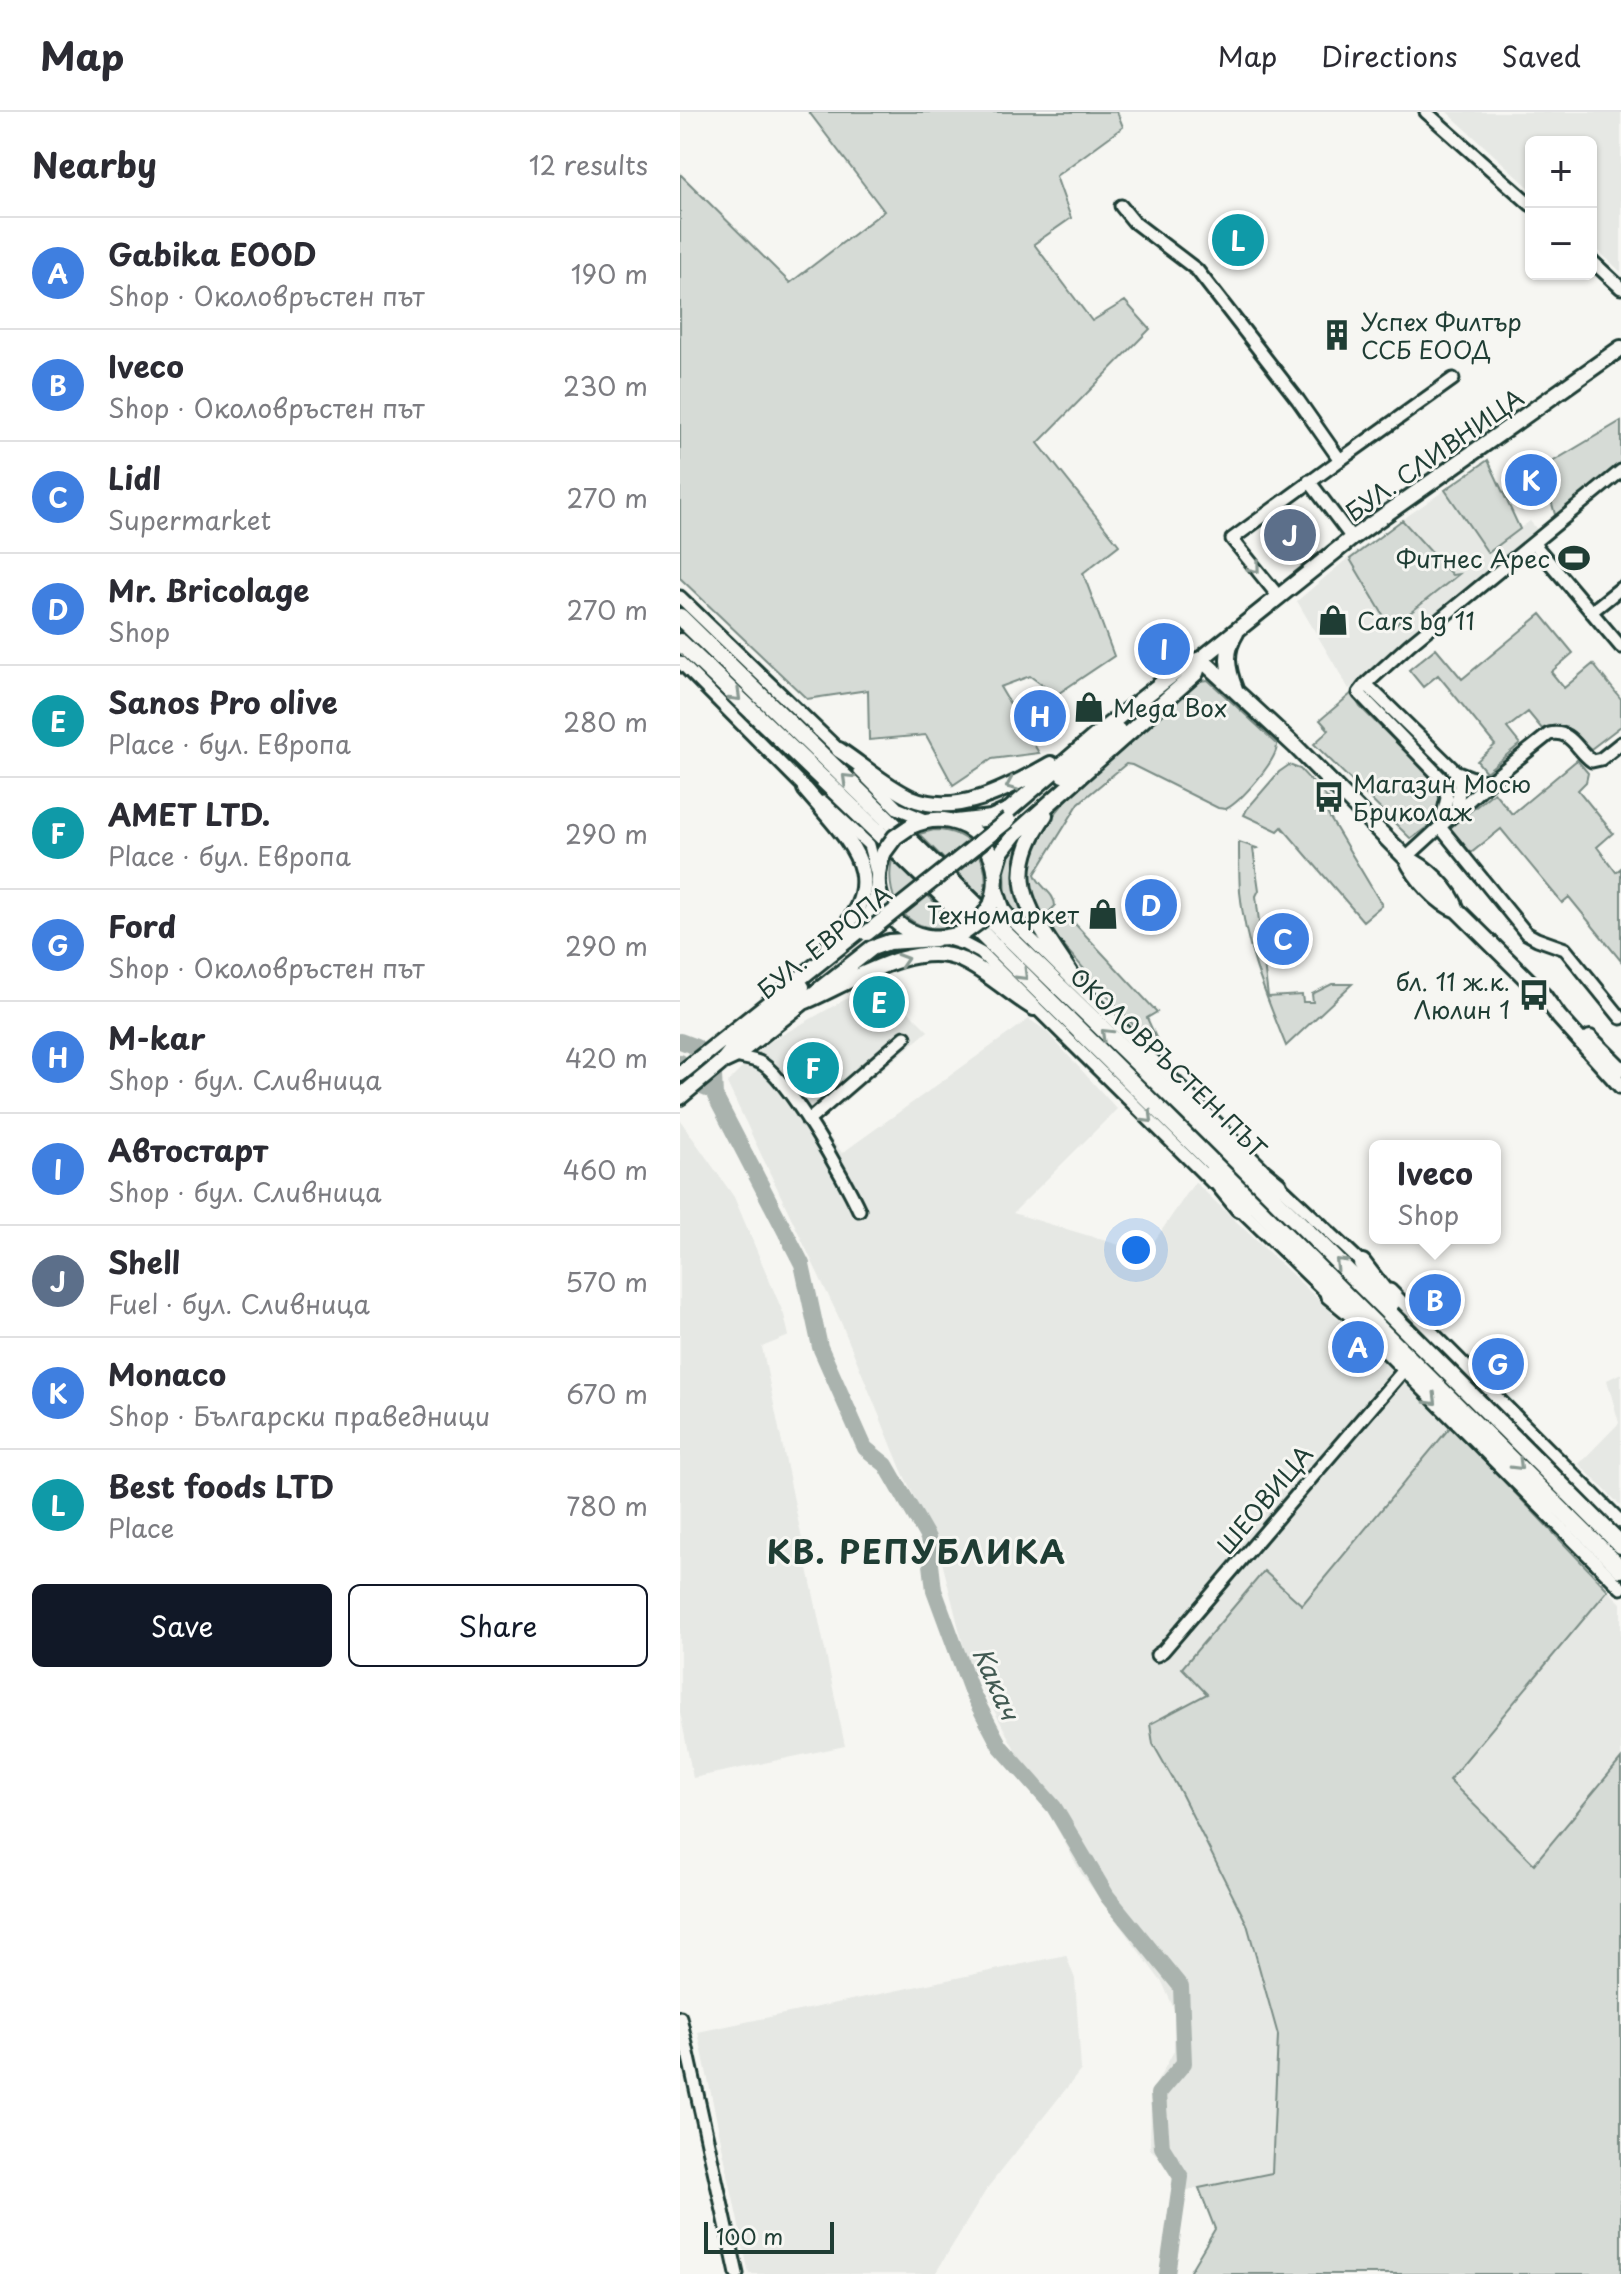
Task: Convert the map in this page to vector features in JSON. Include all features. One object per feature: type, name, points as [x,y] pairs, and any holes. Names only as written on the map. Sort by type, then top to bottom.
[{"type":"highway","name":"ОКОЛОВРЪСТЕН ПЪТ","points":[[680,617],[1189,1113],[1621,1545]]},
{"type":"highway","name":"ОКОЛОВРЪСТЕН ПЪТ","points":[[680,642],[940,892],[1621,1569]]},
{"type":"highway","points":[[1160,1111],[1239,1208]]},
{"type":"highway","points":[[1189,1113],[1278,1185]]},
{"type":"highway","points":[[1362,1263],[1435,1357]]},
{"type":"highway","points":[[1329,1295],[1423,1370]]},
{"type":"main road","name":"БУЛ. СЛИВНИЦА","points":[[956,822],[991,818],[1009,810],[1080,748],[1186,664],[1201,659],[1352,538],[1621,348]]},
{"type":"main road","points":[[1235,689],[1227,659],[1231,642],[1239,628]]},
{"type":"main road","name":"БУЛ. СЛИВНИЦА","points":[[996,869],[1005,845],[1196,673],[1201,659]]},
{"type":"main road","points":[[1201,659],[1406,858],[1419,864],[1453,898],[1457,910],[1621,1069]]},
{"type":"main road","name":"БУЛ. СЛИВНИЦА","points":[[936,878],[1116,731],[1153,692]]},
{"type":"main road","name":"БУЛ. СЛИВНИЦА","points":[[1116,731],[1153,711]]},
{"type":"main road","points":[[839,750],[913,799],[945,804],[1010,787],[1080,748]]},
{"type":"main road","points":[[805,789],[850,842],[859,856],[864,877],[862,898],[853,917],[805,973]]},
{"type":"main road","points":[[1057,797],[1028,843],[1024,859],[1024,890],[1032,917],[1074,979]]},
{"type":"main road","points":[[926,820],[956,822],[970,829],[984,843],[996,869],[991,905],[980,921],[965,932],[940,939],[913,934],[897,924],[886,910],[878,880],[884,852],[895,837],[911,826],[926,820]]},
{"type":"main road","name":"БУЛ. ЕВРОПА","points":[[713,1049],[740,1039],[936,878]]},
{"type":"main road","name":"БУЛ. ЕВРОПА","points":[[680,1074],[864,927],[875,903],[878,880]]},
{"type":"main road","name":"БУЛ. ЕВРОПА","points":[[682,1095],[880,944],[940,939]]},
{"type":"main road","points":[[806,1001],[894,962],[937,954],[962,960],[1034,1008]]},
{"type":"main road","points":[[1543,995],[1621,1086]]},
{"type":"main road","name":"БУЛ. ЕВРОПА","points":[[729,1059],[740,1039]]},
{"type":"street","points":[[1426,112],[1525,200]]},
{"type":"street","points":[[1121,206],[1134,222],[1205,279],[1340,460]]},
{"type":"street","points":[[1597,266],[1621,288]]},
{"type":"street","points":[[1279,597],[1232,539],[1453,379]]},
{"type":"street","points":[[1440,827],[1447,798],[1443,780],[1362,699],[1362,688],[1410,644],[1621,471]]},
{"type":"street","points":[[1309,481],[1352,538]]},
{"type":"street","points":[[1534,544],[1621,647]]},
{"type":"street","points":[[1591,612],[1621,588]]},
{"type":"street","points":[[680,597],[897,808],[926,820]]},
{"type":"street","points":[[680,662],[805,789],[869,845],[878,880]]},
{"type":"street","points":[[1362,688],[1455,771],[1490,781]]},
{"type":"street","points":[[1406,858],[1490,781],[1549,734],[1567,735],[1592,761],[1601,759],[1621,743]]},
{"type":"street","points":[[1455,771],[1460,785],[1456,813]]},
{"type":"street","points":[[1440,827],[1526,933],[1565,949],[1621,1018]]},
{"type":"street","name":"ОКОЛОВРЪСТЕН ПЪТ","points":[[996,886],[1007,914],[1621,1522]]},
{"type":"street","points":[[940,939],[964,944],[981,953],[1621,1588]]},
{"type":"street","points":[[760,1035],[758,1048],[761,1063],[787,1091],[808,1121],[839,1169],[859,1210]]},
{"type":"street","points":[[808,1121],[905,1037]]},
{"type":"street","points":[[729,1059],[761,1063]]},
{"type":"street","name":"ШЕОВИЦА","points":[[1157,1655],[1403,1371]]},
{"type":"street","points":[[680,2017],[737,2274]]},
{"type":"shaded area","points":[[809,112],[1117,112],[1123,127],[1056,176],[1071,218],[1034,244],[1092,321],[1125,301],[1150,329],[1038,443],[1119,545],[1083,573],[1114,656],[1056,695],[1030,676],[1000,687],[1039,753],[992,759],[953,785],[926,735],[869,740],[868,690],[807,699],[680,578],[680,174],[790,283],[884,211]]},
{"type":"shaded area","points":[[1447,112],[1621,112],[1621,272],[1597,250],[1597,136],[1525,136],[1525,184]]},
{"type":"shaded area","points":[[1621,421],[1621,464],[1556,518],[1542,468]]},
{"type":"shaded area","points":[[1488,460],[1520,529],[1488,553],[1445,490]]},
{"type":"shaded area","points":[[1445,490],[1488,552],[1530,521],[1539,532],[1349,689],[1297,601],[1354,553]]},
{"type":"shaded area","points":[[1402,520],[1452,575],[1459,574],[1391,628],[1350,559]]},
{"type":"shaded area","points":[[1541,614],[1573,653],[1551,672],[1564,688],[1593,664],[1621,699],[1621,726],[1591,749],[1564,727],[1542,729],[1528,712],[1507,728],[1520,744],[1486,772],[1477,761],[1495,745],[1438,675],[1423,687],[1409,670],[1436,648],[1462,679]]},
{"type":"shaded area","points":[[1208,680],[1277,744],[1265,770],[1249,790],[1226,809],[1218,808],[1126,764],[1079,803],[1035,874],[1054,901],[1055,906],[1046,915],[1050,922],[1065,913],[1157,1012],[1147,1018],[1157,1040],[1151,1045],[1046,926],[1031,890],[1031,861],[1043,831],[1081,784],[1199,681]]},
{"type":"shaded area","points":[[1352,693],[1360,707],[1438,783],[1440,797],[1435,821],[1411,839],[1314,744],[1329,730],[1320,720]]},
{"type":"shaded area","points":[[1577,760],[1588,773],[1586,782],[1578,790],[1613,833],[1597,847],[1616,872],[1621,868],[1621,961],[1569,897],[1562,903],[1501,829],[1471,853],[1450,828],[1494,792],[1512,814]]},
{"type":"shaded area","points":[[1289,765],[1300,769],[1330,801],[1324,808],[1382,905],[1363,921],[1282,827],[1278,831],[1244,815],[1279,772]]},
{"type":"shaded area","points":[[1031,824],[1020,863],[1051,953],[1006,906],[1007,849]]},
{"type":"shaded area","points":[[934,830],[959,836],[976,850],[985,872],[983,898],[919,834]]},
{"type":"shaded area","points":[[1239,842],[1257,848],[1253,849],[1259,890],[1256,896],[1268,997],[1302,995],[1303,1002],[1313,1002],[1312,994],[1332,984],[1352,984],[1286,1046],[1257,970],[1246,932],[1240,892]]},
{"type":"shaded area","points":[[892,859],[957,925],[926,927],[904,914],[892,890]]},
{"type":"shaded area","points":[[878,981],[928,1031],[819,1123],[842,1153],[1029,1019],[1045,1030],[1117,1109],[1013,1213],[1146,1253],[1195,1182],[1451,1426],[1302,1606],[1264,1571],[1207,1694],[1153,1744],[1247,1924],[1278,2035],[1272,2173],[1184,2191],[1168,2165],[1150,2149],[1151,2093],[1174,2051],[1174,2009],[1163,1984],[1081,1873],[967,1660],[939,1550],[902,1471],[840,1320],[727,1083],[766,1044]]},
{"type":"shaded area","points":[[680,1120],[734,1197],[784,1315],[789,1336],[762,1347],[845,1746],[693,1778],[680,1712]]},
{"type":"shaded area","points":[[1621,1373],[1621,1506],[1579,1464],[1619,1423],[1607,1380]]},
{"type":"shaded area","points":[[1451,1426],[1608,1590],[1449,1780],[1534,1864],[1621,1759],[1621,2274],[1191,2274],[1215,2229],[1199,2188],[1272,2173],[1278,2035],[1247,1924],[1153,1744],[1150,1724],[1207,1694],[1182,1668],[1264,1571],[1302,1605]]},
{"type":"shaded area","points":[[1608,1590],[1621,1603],[1621,1759],[1534,1864],[1449,1780]]},
{"type":"shaded area","points":[[1066,1955],[1075,1979],[1081,2070],[988,2187],[935,2274],[749,2274],[698,2032]]},
{"type":"waterway","name":"Какач","points":[[680,1041],[696,1047],[714,1076],[715,1096],[802,1264],[820,1347],[865,1448],[886,1465],[928,1538],[934,1590],[972,1693],[1000,1746],[1054,1807],[1107,1896],[1181,1987],[1184,2063],[1158,2094],[1162,2147],[1181,2177],[1167,2274]]},
{"type":"waterway","name":"Какач","points":[[680,1062],[697,1085],[707,1089]]},
{"type":"place","name":"Best foods LTD","points":[[1238,240]]},
{"type":"place","name":"Успех Филтър ССБ ЕООД","points":[[1337,335]]},
{"type":"place","name":"Monaco","points":[[1531,480]]},
{"type":"place","name":"Shell","points":[[1290,535]]},
{"type":"place","name":"Фитнес Арес","points":[[1574,558]]},
{"type":"place","name":"Cars bg 11","points":[[1333,620]]},
{"type":"place","name":"Автостарт","points":[[1164,649]]},
{"type":"place","name":"Mega Box","points":[[1089,707]]},
{"type":"place","name":"M-kar","points":[[1040,716]]},
{"type":"place","name":"Магазин Мосю Бриколаж","points":[[1329,797]]},
{"type":"place","name":"Mr. Bricolage","points":[[1151,905]]},
{"type":"place","name":"Техномаркет","points":[[1103,914]]},
{"type":"place","name":"Lidl","points":[[1283,939]]},
{"type":"place","name":"бл. 11 ж.к. Люлин 1","points":[[1534,995]]},
{"type":"place","name":"Sanos Pro olive","points":[[879,1002]]},
{"type":"place","name":"AMET LTD.","points":[[813,1068]]},
{"type":"place","name":"Iveco","points":[[1435,1300]]},
{"type":"place","name":"Gabika EOOD","points":[[1358,1347]]},
{"type":"place","name":"Ford","points":[[1498,1364]]},
{"type":"district","name":"КВ. РЕПУБЛИКА","points":[[917,1551]]}]
